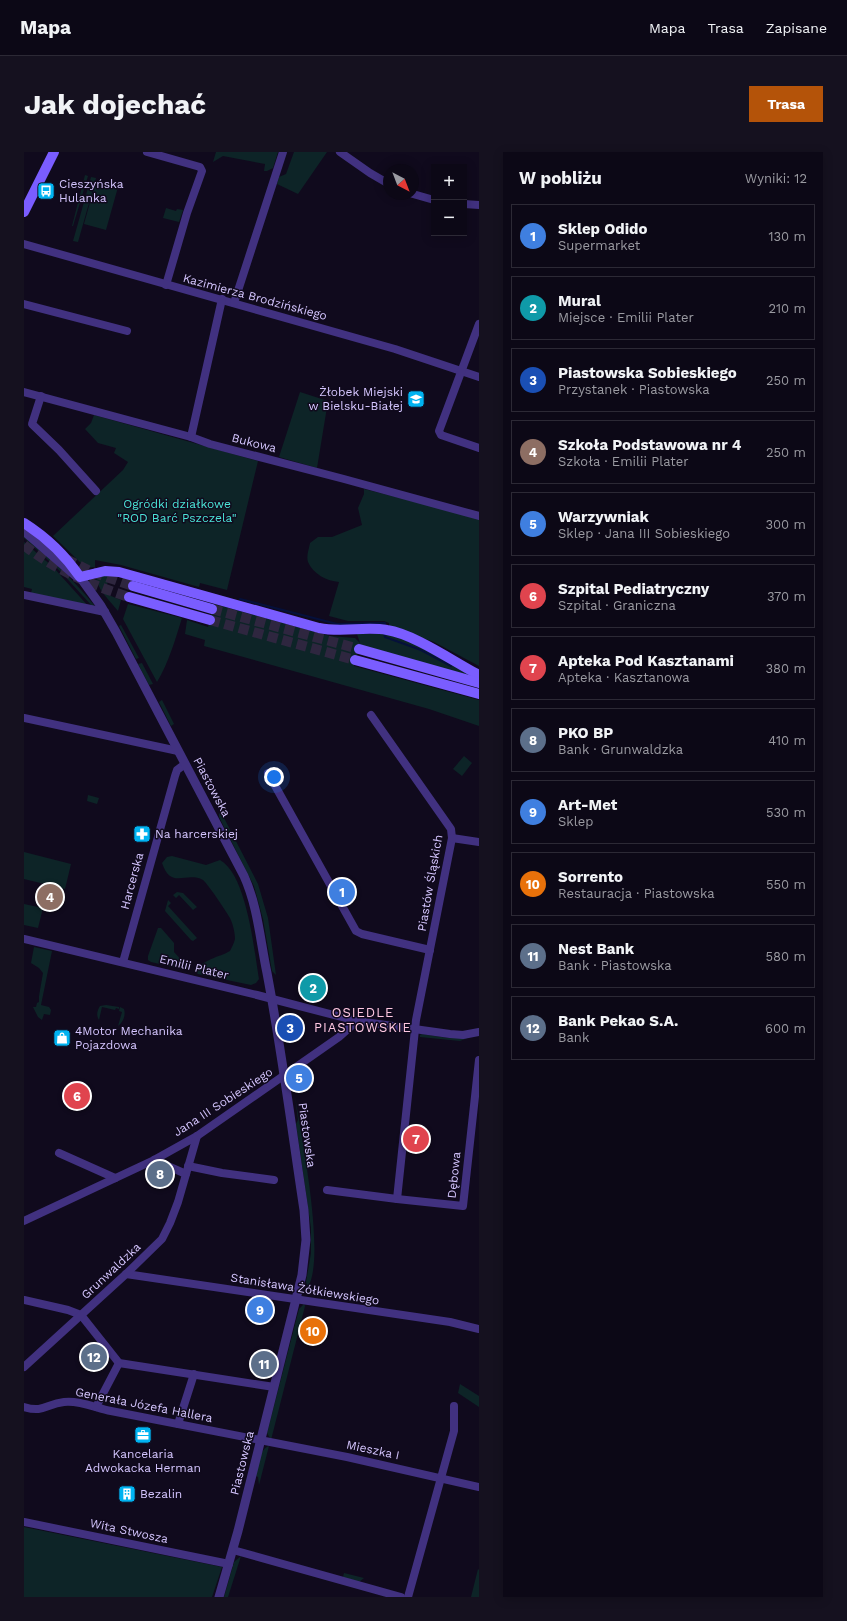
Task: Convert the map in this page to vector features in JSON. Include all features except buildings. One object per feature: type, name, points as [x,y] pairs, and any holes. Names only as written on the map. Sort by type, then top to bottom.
[{"type":"main road","points":[[24,212],[27,199],[54,152]]},
{"type":"main road","name":"Piastowska","points":[[24,523],[45,538],[62,554],[70,562],[80,577]]},
{"type":"main road","points":[[80,577],[105,571],[119,572],[319,628],[342,631],[380,629],[395,632],[416,640],[479,675]]},
{"type":"main road","points":[[133,586],[212,609]]},
{"type":"main road","points":[[129,597],[210,620]]},
{"type":"main road","points":[[359,649],[479,683]]},
{"type":"main road","points":[[356,660],[479,694]]},
{"type":"street","points":[[147,152],[200,167],[202,170],[187,213],[166,285]]},
{"type":"street","points":[[234,303],[283,152]]},
{"type":"street","points":[[340,152],[370,174],[383,181]]},
{"type":"street","points":[[419,196],[431,199]]},
{"type":"street","points":[[467,204],[479,205]]},
{"type":"street","name":"Kazimierza Brodzińskiego","points":[[24,244],[395,349],[479,377]]},
{"type":"street","points":[[191,437],[222,299]]},
{"type":"street","points":[[24,304],[127,331]]},
{"type":"street","points":[[479,324],[439,431],[441,435],[479,448]]},
{"type":"street","name":"Bukowa","points":[[24,392],[206,441],[210,444],[479,516]]},
{"type":"street","points":[[41,396],[32,424],[60,450],[96,491]]},
{"type":"street","name":"Piastowska","points":[[24,531],[61,562],[89,590]]},
{"type":"street","name":"Piastowska","points":[[80,577],[105,612],[250,890],[257,917],[285,1076],[306,1226],[305,1256],[296,1299],[233,1550],[219,1597]]},
{"type":"street","points":[[24,595],[105,612]]},
{"type":"street","name":"Piastów Śląskich","points":[[371,715],[451,829],[452,838],[415,1030],[397,1199]]},
{"type":"street","points":[[24,718],[178,752]]},
{"type":"street","name":"Harcerska","points":[[123,962],[174,776],[177,770],[185,764]]},
{"type":"street","points":[[268,773],[356,931],[362,934],[430,950]]},
{"type":"street","points":[[452,838],[479,842]]},
{"type":"street","name":"Emilii Plater","points":[[24,939],[188,978],[357,1021]]},
{"type":"street","points":[[357,1021],[456,1035],[479,1032]]},
{"type":"street","name":"Jana III Sobieskiego","points":[[24,1221],[154,1160],[196,1136],[285,1076],[339,1037],[357,1021]]},
{"type":"street","name":"Dębowa","points":[[327,1190],[463,1206],[479,1060]]},
{"type":"street","name":"Grunwaldzka","points":[[24,1367],[162,1239],[170,1223],[196,1136]]},
{"type":"street","points":[[59,1153],[116,1178]]},
{"type":"street","points":[[154,1160],[187,1170],[274,1180]]},
{"type":"street","name":"Stanisława Żółkiewskiego","points":[[126,1274],[450,1322],[479,1329]]},
{"type":"street","points":[[24,1300],[68,1310],[81,1315],[119,1363],[274,1387]]},
{"type":"street","points":[[96,1407],[119,1363]]},
{"type":"street","points":[[178,1424],[194,1374]]},
{"type":"street","name":"Generała Józefa Hallera","points":[[24,1407],[38,1410],[58,1403],[70,1402],[261,1440]]},
{"type":"street","points":[[408,1597],[454,1430],[454,1406]]},
{"type":"street","name":"Mieszka I","points":[[261,1440],[333,1454],[479,1487]]},
{"type":"street","name":"Wita Stwosza","points":[[24,1522],[229,1564]]},
{"type":"street","points":[[233,1550],[401,1597]]},
{"type":"green space","points":[[216,152],[278,152],[273,168],[264,171],[265,164],[223,156],[213,162]]},
{"type":"green space","points":[[294,152],[327,152],[298,194],[277,184],[279,177],[286,174]]},
{"type":"green space","points":[[85,175],[88,176],[72,226]]},
{"type":"green space","points":[[91,177],[96,178],[78,242],[73,241]]},
{"type":"green space","points":[[96,181],[118,187],[106,230],[84,224]]},
{"type":"green space","points":[[166,208],[176,211],[177,209],[183,210],[179,222],[163,218]]},
{"type":"green space","points":[[300,392],[328,401],[317,468],[279,457]]},
{"type":"green space","name":"Ogródki działkowe \"ROD Barć Pszczela\"","points":[[94,415],[258,461],[227,590],[200,583],[199,587],[121,565],[95,560],[95,567],[86,568],[53,536],[123,470],[128,462],[114,453],[116,448],[98,443],[85,429],[91,423]]},
{"type":"green space","points":[[364,489],[479,518],[479,666],[434,642],[389,626],[389,623],[384,621],[348,621],[329,616],[339,582],[321,576],[310,566],[307,557],[310,543],[318,537],[332,537],[362,525],[358,508],[364,494]]},
{"type":"green space","points":[[24,536],[69,577],[94,605],[93,607],[60,571],[24,538]]},
{"type":"green space","points":[[24,542],[53,567],[89,607],[31,593],[32,589],[24,587]]},
{"type":"green space","points":[[111,573],[105,590],[106,594],[121,600],[118,611],[102,591],[96,577]]},
{"type":"green space","points":[[128,604],[182,618],[168,659],[157,682],[123,619]]},
{"type":"green space","points":[[214,604],[330,636],[355,638],[360,643],[357,634],[388,634],[412,641],[479,678],[359,646],[354,666],[479,700],[479,726],[429,709],[204,646],[205,640],[185,634],[187,620],[208,627]]},
{"type":"green space","points":[[121,625],[139,658],[136,659],[119,626]]},
{"type":"green space","points":[[142,663],[153,684],[149,685],[138,664]]},
{"type":"green space","points":[[162,700],[174,724],[171,726],[159,702]]},
{"type":"green space","points":[[464,756],[472,763],[462,776],[453,769]]},
{"type":"green space","points":[[88,795],[99,798],[97,804],[87,801]]},
{"type":"green space","points":[[221,812],[258,884],[268,918],[276,975],[272,971],[263,919],[254,886],[219,817]]},
{"type":"green space","points":[[24,852],[71,864],[65,889],[24,879]]},
{"type":"green space","points":[[172,856],[206,865],[220,860],[229,868],[237,881],[248,914],[259,979],[256,983],[251,985],[198,974],[196,972],[202,964],[230,951],[235,939],[234,931],[228,915],[203,880],[191,877],[174,878],[170,876],[162,863],[167,857]]},
{"type":"green space","points":[[177,892],[183,893],[197,907],[193,910],[179,895],[176,898],[173,895]]},
{"type":"green space","points":[[168,900],[171,903],[168,906],[197,938],[193,941],[165,911]]},
{"type":"green space","points":[[24,904],[43,908],[38,928],[24,925]]},
{"type":"green space","points":[[158,928],[161,928],[174,943],[174,952],[185,964],[181,969],[148,960]]},
{"type":"green space","points":[[34,947],[52,951],[41,1005],[49,1007],[51,1010],[50,1015],[44,1014],[42,1020],[38,1017],[33,1007],[36,1007],[37,1003],[39,1002],[43,973],[39,968],[31,963]]},
{"type":"green space","points":[[106,1005],[119,1007],[119,1009],[116,1008],[115,1010],[102,1007],[99,1020],[97,1015],[99,1008],[100,1006]]},
{"type":"green space","points":[[120,1007],[124,1009],[125,1014],[123,1021],[118,1026],[122,1012],[119,1011]]},
{"type":"green space","points":[[422,1034],[448,1038],[470,1037],[460,1041],[420,1037]]},
{"type":"green space","points":[[295,1096],[306,1165],[313,1223],[313,1272],[308,1287],[306,1282],[311,1253],[311,1228],[296,1124],[298,1120]]},
{"type":"green space","points":[[304,1304],[305,1306],[271,1440],[267,1433],[299,1309]]},
{"type":"green space","points":[[460,1384],[479,1396],[479,1407],[458,1393]]},
{"type":"green space","points":[[269,1446],[259,1485],[258,1477],[256,1476],[261,1454]]},
{"type":"green space","points":[[24,1527],[222,1567],[212,1597],[24,1597]]},
{"type":"green space","points":[[241,1556],[228,1597],[224,1597],[234,1562]]},
{"type":"green space","points":[[478,1569],[479,1597],[471,1597]]},
{"type":"green space","points":[[344,1573],[364,1578],[359,1582],[343,1577]]},
{"type":"waterway","points":[[240,599],[337,624],[385,623],[385,625]]},
{"type":"waterway","points":[[384,633],[385,637],[421,650],[451,666]]},
{"type":"tunnel","points":[[24,545],[48,562],[74,576],[129,597]]},
{"type":"tunnel","points":[[66,559],[92,572],[133,586]]},
{"type":"tunnel","points":[[212,609],[359,649]]},
{"type":"tunnel","points":[[210,620],[355,660]]},
{"type":"place","name":"Cieszyńska Hulanka","points":[[46,191]]},
{"type":"place","name":"Żłobek Miejski w Bielsku-Białej","points":[[416,399]]},
{"type":"place","name":"Na harcerskiej","points":[[142,834]]},
{"type":"place","name":"Sklep Odido","points":[[342,892]]},
{"type":"place","name":"Szkoła Podstawowa nr 4","points":[[50,897]]},
{"type":"place","name":"Mural","points":[[313,988]]},
{"type":"place","name":"Piastowska Sobieskiego","points":[[290,1028]]},
{"type":"place","name":"4Motor Mechanika Pojazdowa","points":[[62,1038]]},
{"type":"place","name":"Warzywniak","points":[[299,1078]]},
{"type":"place","name":"Szpital Pediatryczny","points":[[77,1096]]},
{"type":"place","name":"Apteka Pod Kasztanami","points":[[416,1139]]},
{"type":"place","name":"PKO BP","points":[[160,1174]]},
{"type":"place","name":"Art-Met","points":[[260,1310]]},
{"type":"place","name":"Sorrento","points":[[313,1331]]},
{"type":"place","name":"Bank Pekao S.A.","points":[[94,1357]]},
{"type":"place","name":"Nest Bank","points":[[264,1364]]},
{"type":"place","name":"Kancelaria Adwokacka Herman","points":[[143,1435]]},
{"type":"place","name":"Bezalin","points":[[127,1494]]},
{"type":"district","name":"OSIEDLE PIASTOWSKIE","points":[[363,1020]]}]
